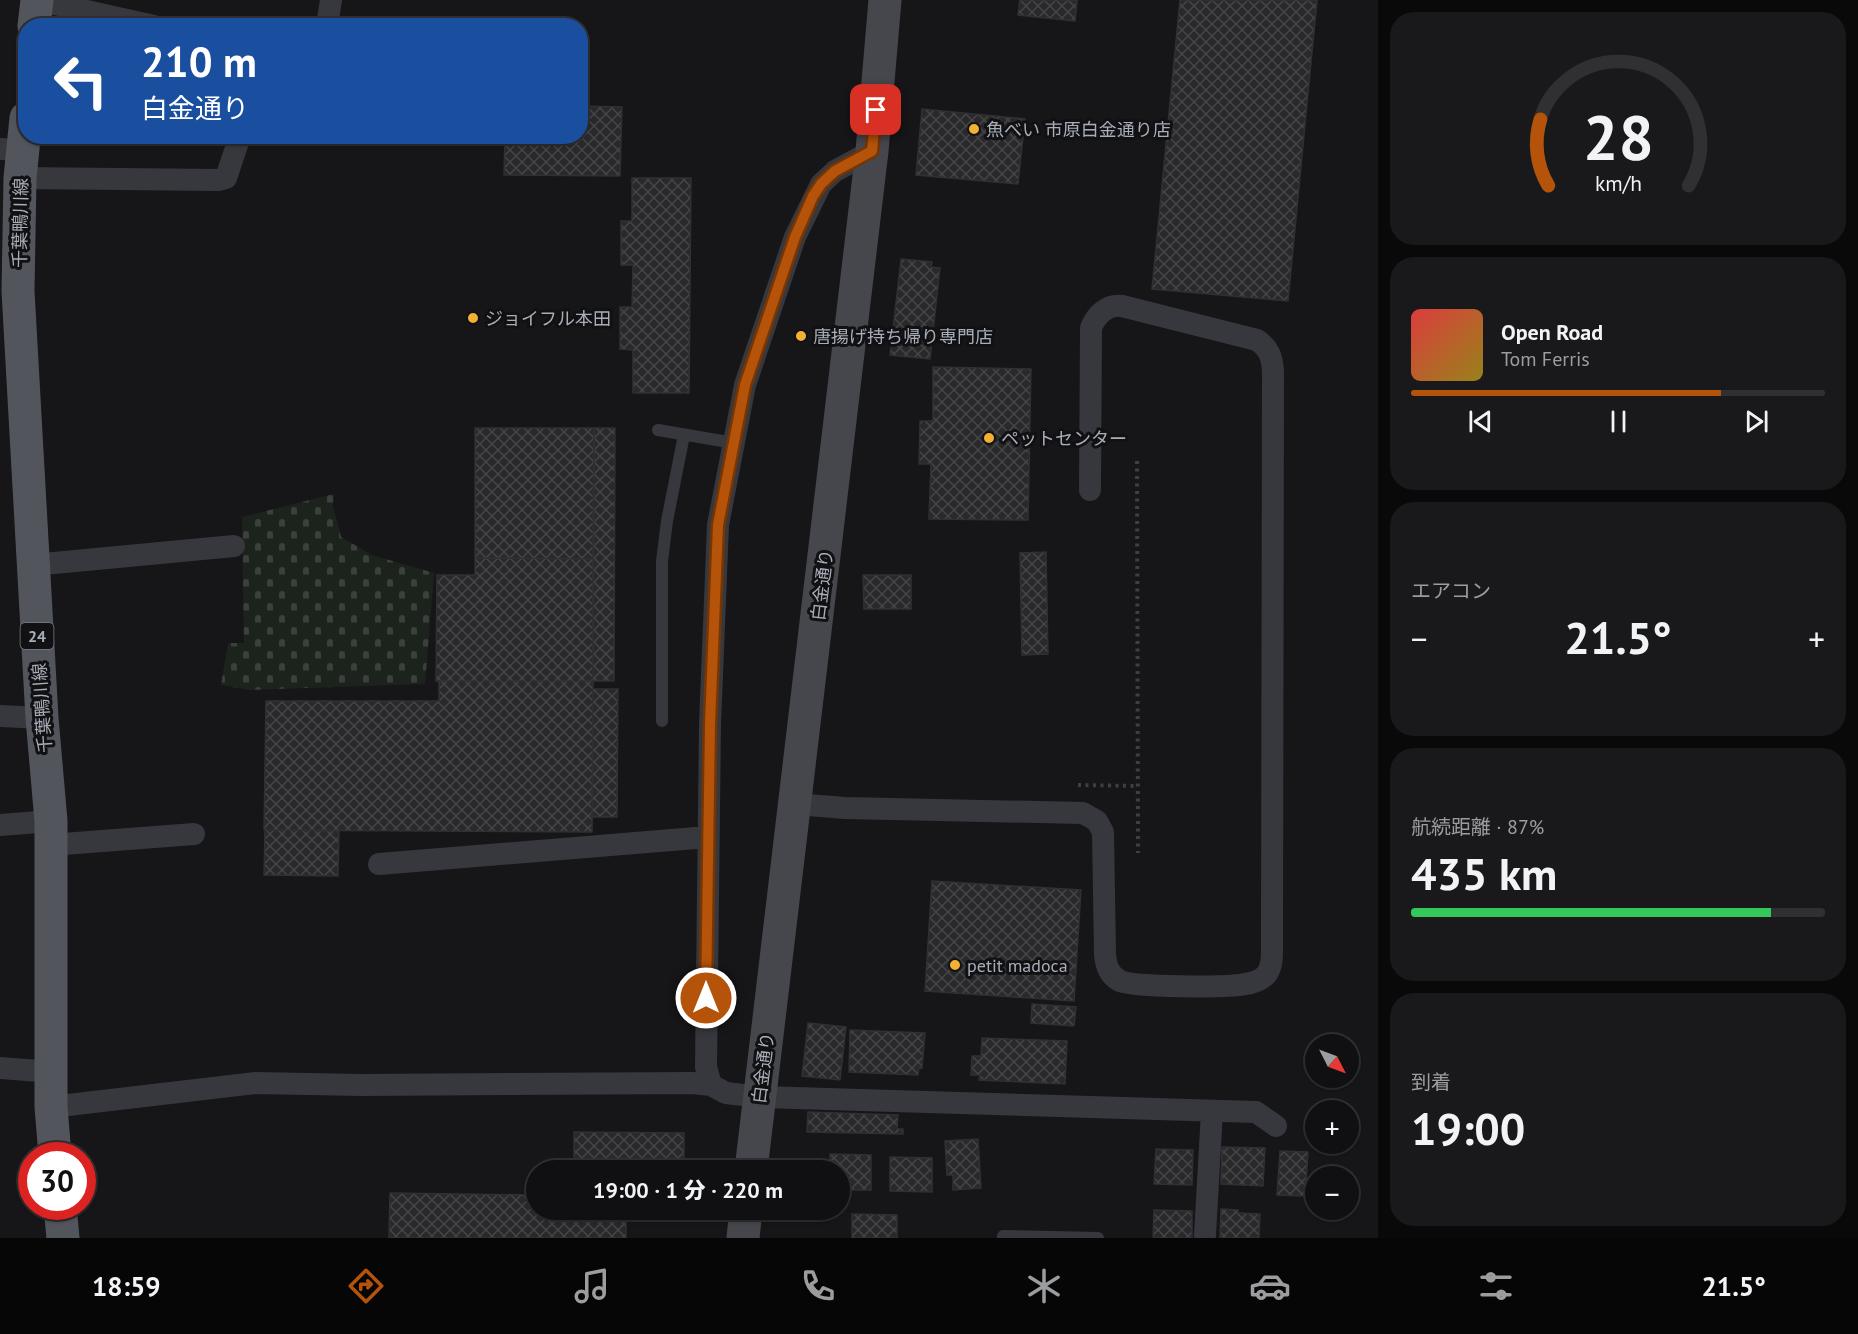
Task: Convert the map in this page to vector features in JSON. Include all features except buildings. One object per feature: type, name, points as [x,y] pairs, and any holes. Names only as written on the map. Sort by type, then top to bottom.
[{"type":"main road","points":[[35,18],[37,0]]},
{"type":"main road","name":"千葉鴨川線","points":[[18,144],[14,159],[9,292],[33,565],[51,833],[51,1107],[54,1142]]},
{"type":"main road","points":[[61,1220],[63,1238]]},
{"type":"street","points":[[37,0],[118,18]]},
{"type":"street","points":[[328,18],[331,0]]},
{"type":"street","name":"白金通り","points":[[752,1160],[872,151],[885,0]]},
{"type":"street","points":[[14,159],[219,180],[226,178],[237,144]]},
{"type":"street","points":[[711,1085],[706,1066],[708,837],[718,525],[745,385],[795,237],[813,196],[821,184],[835,171],[872,151]]},
{"type":"street","points":[[795,804],[845,808],[1083,813],[1097,820],[1103,832],[1105,954],[1107,968],[1112,974],[1119,980],[1136,985],[1242,985],[1259,980],[1267,974],[1271,965],[1272,943],[1273,371],[1268,350],[1257,340],[1122,306],[1115,305],[1108,308],[1094,320],[1090,328],[1089,490]]},
{"type":"street","points":[[33,565],[234,546]]},
{"type":"street","points":[[0,716],[42,718]]},
{"type":"street","points":[[0,825],[51,833],[194,834]]},
{"type":"street","points":[[379,864],[708,837]]},
{"type":"street","points":[[0,1068],[52,1072]]},
{"type":"street","points":[[51,1107],[256,1083],[361,1086],[692,1083],[711,1085],[726,1093],[760,1097],[1256,1112],[1276,1126]]},
{"type":"street","points":[[1205,1235],[1212,1111]]},
{"type":"street","points":[[743,1238],[745,1220]]},
{"type":"lane","points":[[658,430],[734,443]]},
{"type":"lane","points":[[662,721],[662,561],[667,521],[684,435]]},
{"type":"lane","points":[[1003,1238],[1003,1236],[1098,1238]]},
{"type":"path","points":[[1137,461],[1138,853]]},
{"type":"green space","points":[[334,494],[333,506],[341,537],[372,555],[434,573],[425,684],[250,690],[221,685],[228,643],[244,643],[242,517]]},
{"type":"place","name":"魚べい 市原白金通り店","points":[[974,129]]},
{"type":"place","name":"ジョイフル本田","points":[[473,318]]},
{"type":"place","name":"唐揚げ持ち帰り専門店","points":[[801,336]]},
{"type":"place","name":"ペットセンター","points":[[989,438]]},
{"type":"place","name":"petit madoca","points":[[955,965]]},
{"type":"route","points":[[706,998],[710,724],[718,525],[745,385],[795,237],[813,196],[821,184],[835,171],[872,151],[876,110]]}]
